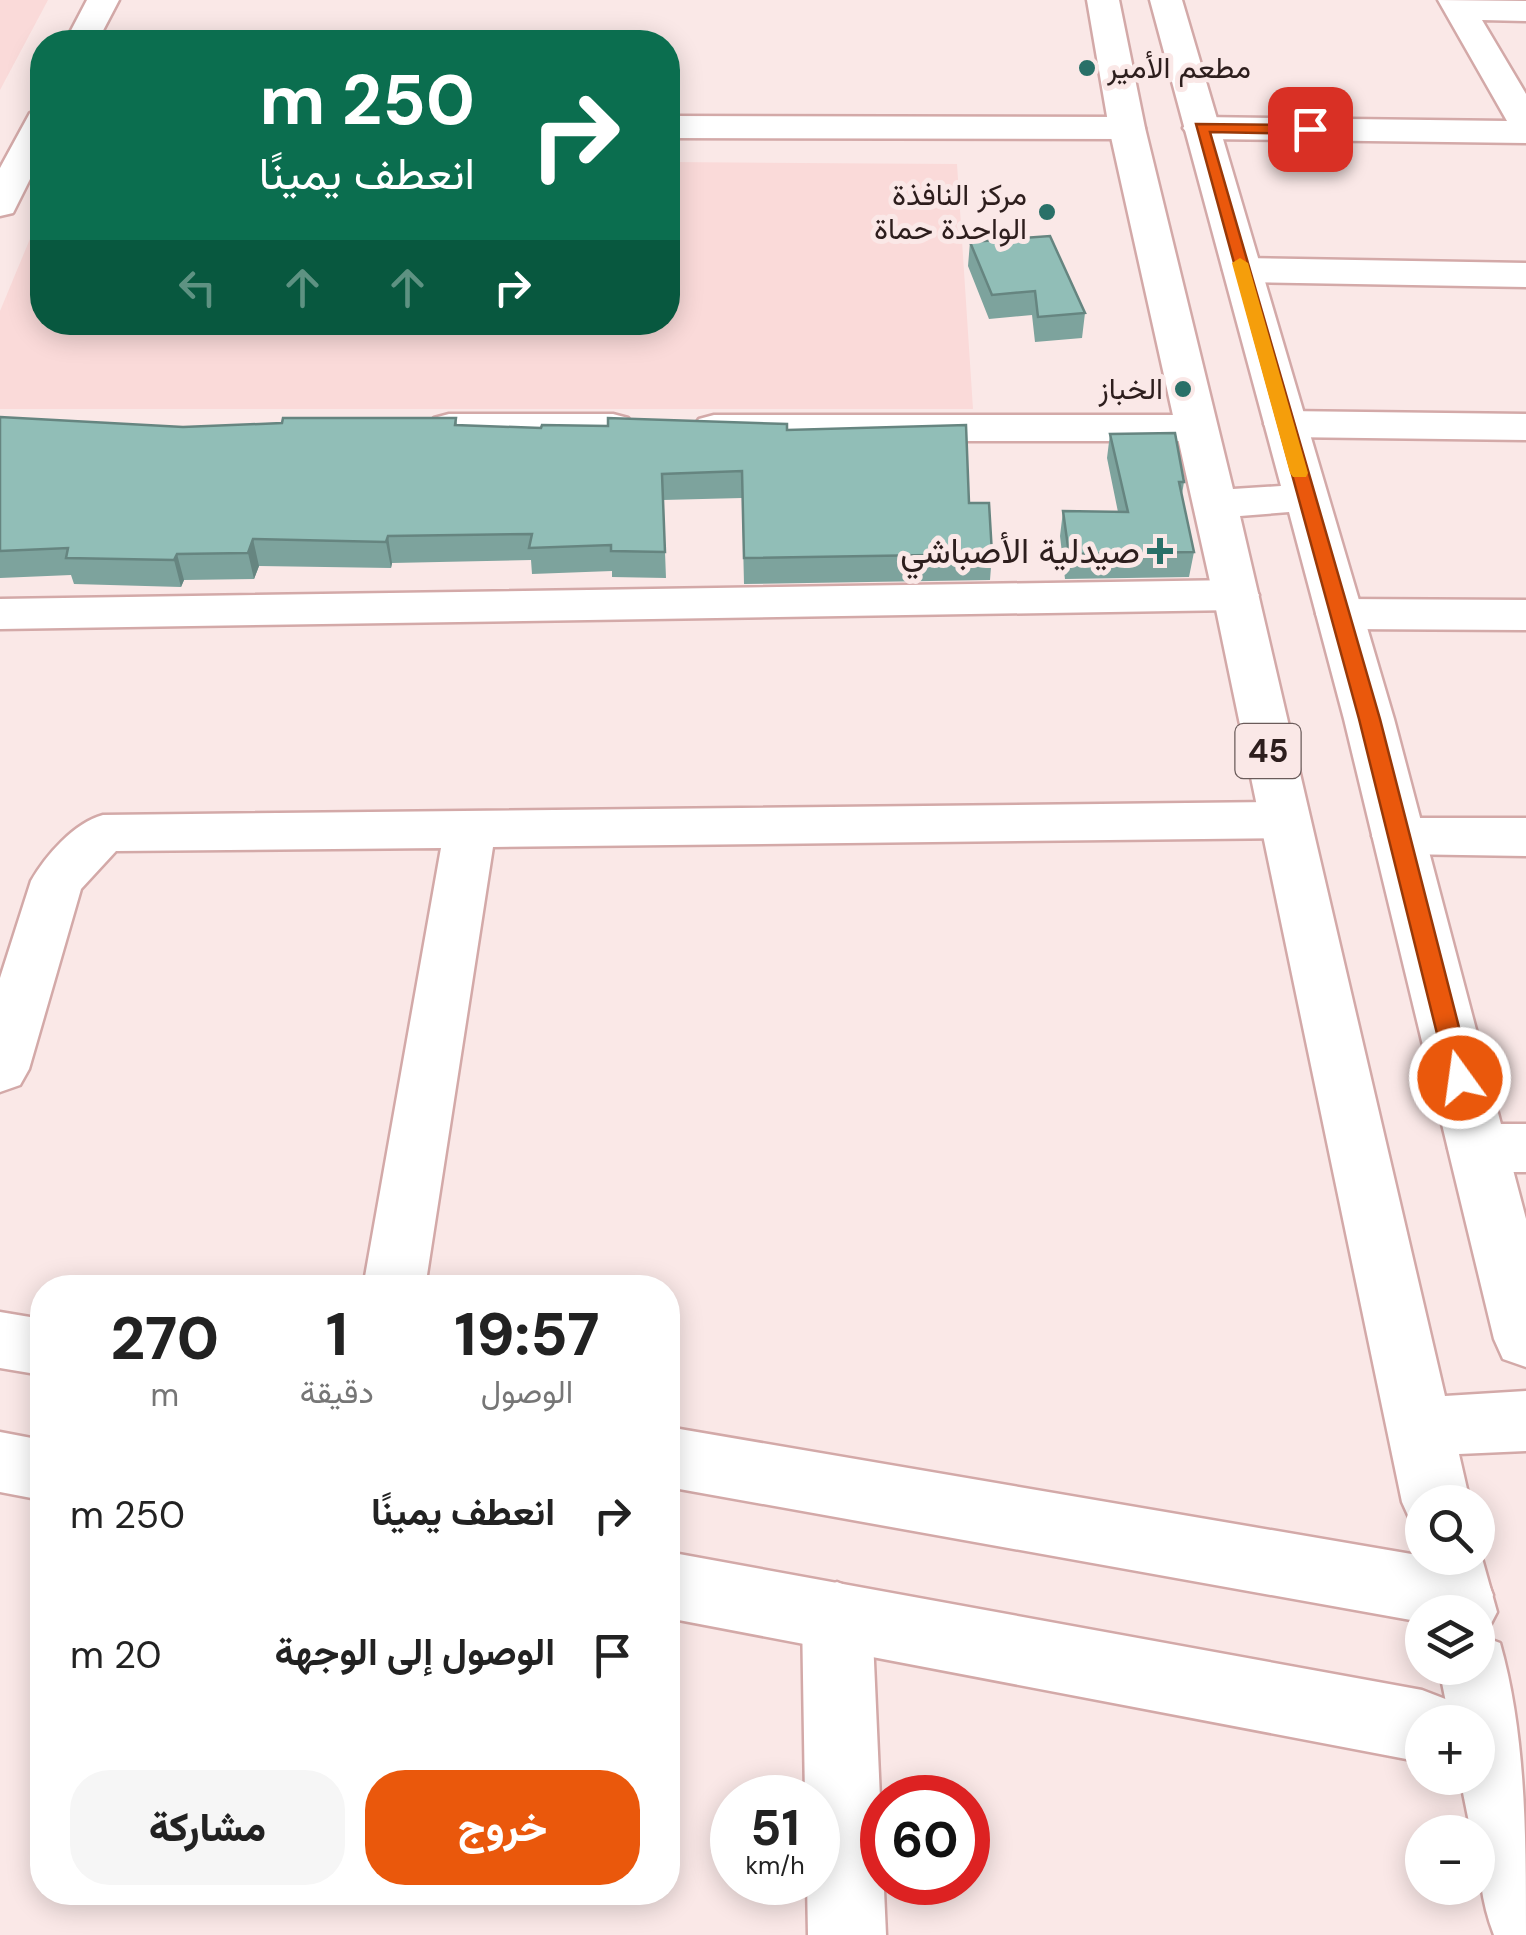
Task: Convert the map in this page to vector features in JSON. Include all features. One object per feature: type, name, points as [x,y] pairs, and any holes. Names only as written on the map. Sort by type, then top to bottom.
[{"type":"street","points":[[87,30],[102,0]]},
{"type":"street","name":"45","points":[[1103,0],[1127,128],[1236,594],[1432,1485]]},
{"type":"street","points":[[1166,0],[1398,836],[1502,1148],[1526,1339]]},
{"type":"street","points":[[1457,5],[1526,10]]},
{"type":"street","points":[[1457,5],[1526,123]]},
{"type":"street","points":[[680,127],[1127,128]]},
{"type":"street","points":[[1201,128],[1526,132]]},
{"type":"street","points":[[0,205],[30,147]]},
{"type":"street","points":[[1242,270],[1526,275]]},
{"type":"street","points":[[1286,424],[1526,427]]},
{"type":"street","points":[[419,427],[1196,428]]},
{"type":"street","points":[[1214,504],[1306,498]]},
{"type":"street","points":[[0,614],[1236,594]]},
{"type":"street","points":[[1339,614],[1526,614]]},
{"type":"street","points":[[0,1068],[57,881],[103,833],[1283,820]]},
{"type":"street","points":[[396,1275],[470,829]]},
{"type":"street","points":[[1398,836],[1526,836]]},
{"type":"street","points":[[0,1340],[30,1346]]},
{"type":"street","points":[[1419,1427],[1526,1421]]},
{"type":"street","points":[[680,1459],[1456,1588]]},
{"type":"street","points":[[0,1462],[30,1468]]},
{"type":"street","points":[[680,1587],[1405,1722]]},
{"type":"street","points":[[838,1616],[847,1935]]},
{"type":"street","points":[[1483,1795],[1526,1918]]},
{"type":"shaded area","points":[[0,0],[48,0],[30,30],[0,90]]},
{"type":"shaded area","points":[[680,162],[957,164],[973,409],[0,409],[0,311],[30,239],[30,335],[680,335]]},
{"type":"building","points":[[1050,236],[1085,313],[1038,317],[1035,291],[992,295],[970,242]]},
{"type":"building","points":[[0,417],[183,427],[282,423],[283,418],[456,418],[455,425],[541,428],[608,426],[608,418],[787,424],[787,430],[966,425],[969,503],[989,503],[992,554],[744,558],[742,471],[662,474],[665,552],[611,551],[611,545],[529,548],[532,534],[388,536],[386,542],[253,539],[248,553],[177,554],[174,560],[66,558],[68,548],[0,551]]},
{"type":"building","points":[[1175,433],[1184,482],[1179,482],[1194,552],[1069,554],[1063,511],[1128,512],[1110,434]]},
{"type":"slow traffic","points":[[1240,263],[1299,473]]},
{"type":"place","name":"مطعم الأمير","points":[[1087,68]]},
{"type":"place","name":"مركز النافذة الواحدة حماة","points":[[1047,212]]},
{"type":"place","name":"الخباز","points":[[1183,389]]},
{"type":"place","name":"صيدلية الأصباشي","points":[[1160,551]]},
{"type":"route","points":[[1310,129],[1201,128],[1370,719],[1460,1078]]}]
